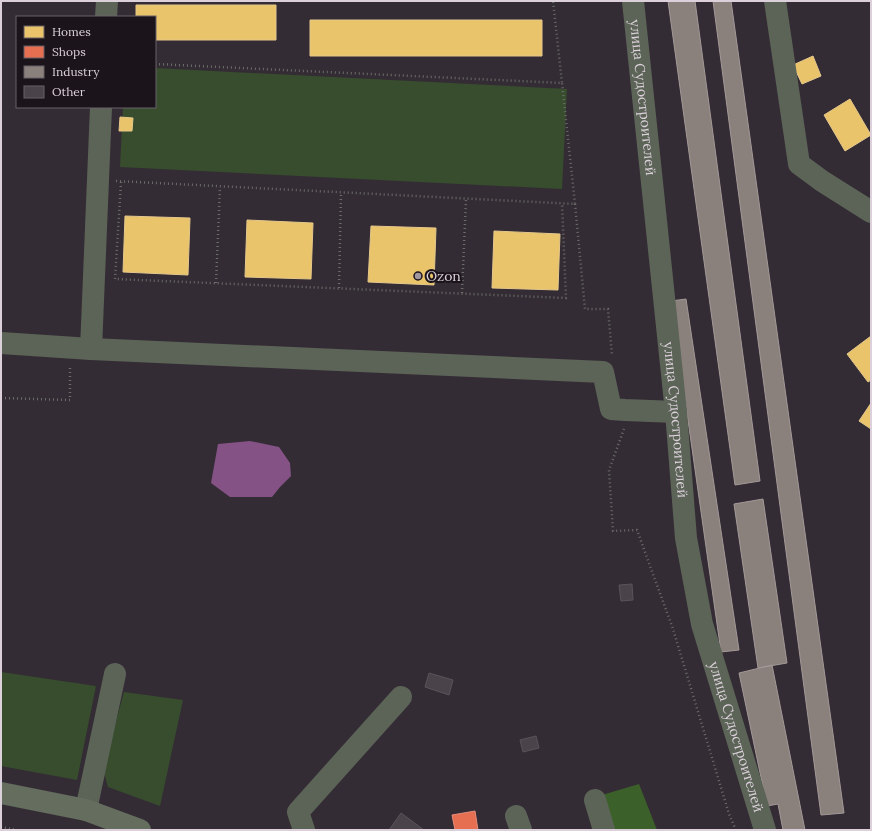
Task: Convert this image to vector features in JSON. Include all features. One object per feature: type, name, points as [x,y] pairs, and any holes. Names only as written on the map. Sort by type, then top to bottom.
[{"type":"main road","points":[[1,792],[86,810],[140,830]]},
{"type":"street","points":[[106,16],[107,1]]},
{"type":"street","name":"улица Судостроителей","points":[[633,1],[676,412],[686,538],[702,624],[766,830]]},
{"type":"street","points":[[775,1],[799,164],[822,181],[871,212]]},
{"type":"street","points":[[91,349],[101,108]]},
{"type":"street","points":[[1,343],[91,349],[603,372],[611,408],[676,412]]},
{"type":"street","points":[[86,810],[115,674]]},
{"type":"street","points":[[304,830],[298,812],[401,697]]},
{"type":"street","points":[[595,800],[604,830]]},
{"type":"path","points":[[552,1],[575,204],[585,309],[608,309],[612,361]]},
{"type":"path","points":[[156,64],[562,83]]},
{"type":"path","points":[[109,181],[575,204]]},
{"type":"path","points":[[121,182],[115,279],[566,298],[562,203]]},
{"type":"path","points":[[216,283],[220,187]]},
{"type":"path","points":[[339,288],[341,193]]},
{"type":"path","points":[[462,293],[466,199]]},
{"type":"path","points":[[1,398],[70,400],[70,363],[82,361],[91,349]]},
{"type":"path","points":[[625,410],[624,429],[609,470],[613,530],[637,530],[673,629],[729,814],[736,830]]},
{"type":"path","points":[[1,827],[17,830]]},
{"type":"green space","points":[[156,68],[567,89],[562,189],[120,167],[123,108],[156,108]]},
{"type":"green space","points":[[1,672],[96,686],[77,780],[1,766]]},
{"type":"green space","points":[[124,692],[183,700],[160,806],[108,787],[103,769]]},
{"type":"green space","points":[[639,784],[657,830],[611,830],[602,795]]},
{"type":"shaded area","points":[[250,441],[279,447],[290,463],[291,476],[272,497],[230,497],[211,483],[218,444]]},
{"type":"building: Homes","points":[[136,5],[276,5],[276,40],[156,40],[156,16],[136,16]]},
{"type":"building: Homes","points":[[310,20],[542,20],[542,56],[310,56]]},
{"type":"building: Homes","points":[[813,56],[821,76],[802,84],[793,65]]},
{"type":"building: Homes","points":[[850,99],[871,135],[845,151],[824,115]]},
{"type":"building: Homes","points":[[120,117],[133,118],[132,131],[119,131]]},
{"type":"building: Homes","points":[[125,216],[190,218],[188,275],[123,272]]},
{"type":"building: Homes","points":[[247,220],[313,223],[311,279],[245,277]]},
{"type":"building: Homes","points":[[371,226],[436,228],[434,285],[368,282]]},
{"type":"building: Homes","points":[[494,231],[560,234],[558,290],[492,288]]},
{"type":"building: Homes","points":[[871,336],[871,380],[868,382],[847,354]]},
{"type":"building: Homes","points":[[871,403],[871,429],[859,421]]},
{"type":"building: Shops","points":[[475,811],[478,830],[455,830],[452,815]]},
{"type":"building: Industry","points":[[668,1],[695,1],[760,481],[735,485]]},
{"type":"building: Industry","points":[[713,1],[731,1],[844,813],[821,815]]},
{"type":"building: Industry","points":[[686,299],[739,650],[721,652],[671,301]]},
{"type":"building: Industry","points":[[763,499],[787,663],[758,668],[734,504]]},
{"type":"building: Industry","points":[[772,665],[805,830],[783,830],[778,804],[767,806],[739,673]]},
{"type":"building: Other","points":[[632,584],[633,600],[621,601],[619,585]]},
{"type":"building: Other","points":[[429,673],[453,680],[449,695],[425,687]]},
{"type":"building: Other","points":[[536,736],[539,748],[523,752],[520,740]]},
{"type":"building: Other","points":[[401,813],[424,830],[389,830]]},
{"type":"place","name":"Ozon","points":[[418,276]]}]
